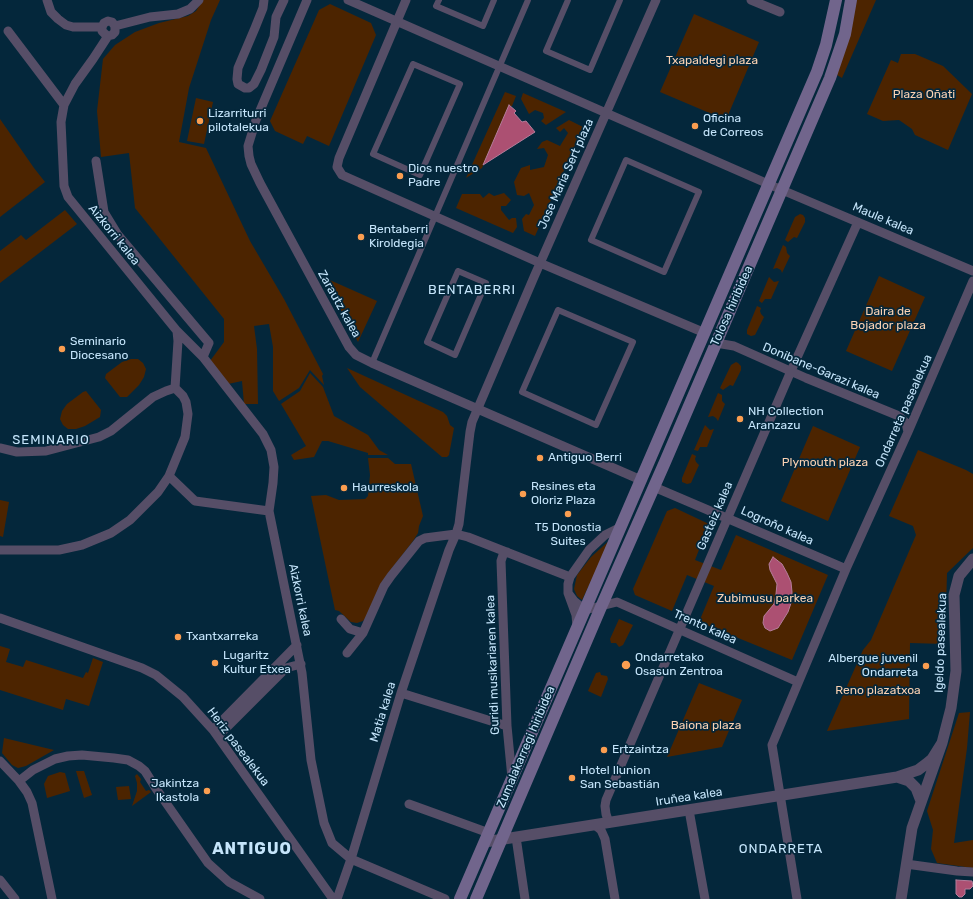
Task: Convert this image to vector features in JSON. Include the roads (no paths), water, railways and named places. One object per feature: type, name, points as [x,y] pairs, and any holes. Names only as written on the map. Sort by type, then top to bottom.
[{"type":"main road","name":"Tolosa hiribidea","points":[[591,595],[817,72],[826,45],[836,0]]},
{"type":"main road","name":"Tolosa hiribidea","points":[[601,607],[830,78],[845,34],[851,0]]},
{"type":"main road","name":"Zumalakarregi hiribidea","points":[[460,899],[591,595]]},
{"type":"main road","name":"Zumalakarregi hiribidea","points":[[476,899],[601,607]]},
{"type":"street","points":[[47,0],[51,12],[66,25],[73,27],[102,27]]},
{"type":"street","points":[[108,36],[102,31],[104,23],[108,21],[112,22],[116,26],[150,17],[178,14],[190,9],[199,0]]},
{"type":"street","points":[[264,0],[263,8],[238,68],[236,80],[238,84],[245,88],[249,88],[254,84],[261,70],[272,42],[276,17],[284,0]]},
{"type":"street","name":"Zarautz kalea","points":[[307,0],[256,120],[248,146],[249,156],[260,183],[349,347],[356,355],[372,363],[641,480]]},
{"type":"street","name":"Jose Maria Sert plaza","points":[[348,0],[606,113],[540,263],[478,410]]},
{"type":"street","points":[[406,0],[337,163],[339,172],[348,178],[540,263],[705,333]]},
{"type":"street","points":[[439,0],[436,6],[483,26],[494,0]]},
{"type":"street","points":[[372,363],[528,0]]},
{"type":"street","points":[[568,0],[546,51],[590,70],[620,0]]},
{"type":"street","points":[[606,113],[656,0]]},
{"type":"street","points":[[751,0],[780,12]]},
{"type":"street","name":"Aizkorri kalea","points":[[116,26],[112,35],[108,36],[75,84],[64,104],[61,122],[64,186],[68,197],[177,331],[203,357],[263,434],[271,450],[274,466],[269,511],[301,664],[311,760],[324,823],[332,843],[351,859],[445,899]]},
{"type":"street","points":[[8,31],[64,104]]},
{"type":"street","points":[[414,64],[460,84],[420,175],[373,154],[414,64]]},
{"type":"street","name":"Maule kalea","points":[[606,113],[973,271]]},
{"type":"street","points":[[626,160],[699,192],[664,272],[592,240],[626,160]]},
{"type":"street","name":"Aizkorri kalea","points":[[96,161],[104,212],[118,235],[209,343],[203,357]]},
{"type":"street","name":"Gasteiz kalea","points":[[610,823],[606,814],[606,800],[791,371],[858,222]]},
{"type":"street","points":[[458,270],[486,283],[455,355],[427,342],[458,270]]},
{"type":"street","name":"Ondarreta pasealekua","points":[[797,899],[772,745],[846,569],[908,432],[973,281]]},
{"type":"street","points":[[558,310],[633,342],[596,425],[522,392],[558,310]]},
{"type":"street","points":[[0,550],[59,550],[82,545],[111,533],[130,520],[147,505],[158,492],[169,476],[185,437],[188,414],[186,402],[176,388],[177,331]]},
{"type":"street","name":"Donibane-Garazi kalea","points":[[716,343],[730,345],[900,416],[906,423],[908,432]]},
{"type":"street","points":[[0,448],[17,452],[46,451],[99,437],[111,431],[152,397],[176,388]]},
{"type":"street","name":"Matia kalea","points":[[337,899],[351,859],[401,693],[459,524],[470,432],[478,410]]},
{"type":"street","points":[[169,476],[195,501],[269,511]]},
{"type":"street","name":"Logroño kalea","points":[[654,487],[728,517],[846,569]]},
{"type":"street","points":[[577,630],[576,615],[568,593],[570,577],[589,550],[605,535],[621,527]]},
{"type":"street","points":[[347,653],[363,633],[384,586],[419,541],[424,538],[430,536],[456,534],[468,537],[570,577]]},
{"type":"street","name":"Guridi musikariaren kalea","points":[[507,552],[503,555],[501,561],[507,726],[512,779]]},
{"type":"street","name":"Igeldo pasealekua","points":[[901,899],[912,828],[920,801],[942,743],[952,708],[956,671],[954,595],[959,576],[973,559]]},
{"type":"street","points":[[568,593],[574,601],[585,610]]},
{"type":"street","name":"Trento kalea","points":[[585,610],[617,602],[679,628],[798,682]]},
{"type":"street","name":"Heriz pasealekua","points":[[0,618],[142,668],[156,675],[183,697],[216,733],[333,899]]},
{"type":"street","points":[[341,619],[350,629],[363,633]]},
{"type":"street","points":[[216,733],[297,645]]},
{"type":"street","points":[[216,733],[286,668],[301,664]]},
{"type":"street","points":[[401,693],[507,726]]},
{"type":"street","name":"Iruñea kalea","points":[[487,837],[501,840],[897,777],[918,770],[926,764],[932,759],[942,743]]},
{"type":"street","points":[[19,781],[33,770],[55,759],[75,755],[128,760],[139,766],[145,772],[156,790],[208,863],[229,882],[260,899]]},
{"type":"street","points":[[0,761],[19,781],[27,792],[32,803],[52,899]]},
{"type":"street","points":[[897,777],[909,781],[916,788],[920,801]]},
{"type":"street","points":[[409,804],[487,837]]},
{"type":"street","points":[[689,810],[704,899]]},
{"type":"street","points":[[510,821],[519,837],[525,899]]},
{"type":"street","points":[[594,825],[601,830],[605,839],[615,899]]},
{"type":"street","points":[[906,864],[973,872]]},
{"type":"street","points":[[0,880],[15,899]]},
{"type":"place","name":"Lizarriturri pilotalekua","points":[[200,121]]},
{"type":"place","name":"Oficina de Correos","points":[[695,126]]},
{"type":"place","name":"Dios nuestro Padre","points":[[400,176]]},
{"type":"place","name":"Bentaberri Kiroldegia","points":[[361,237]]},
{"type":"place","name":"Seminario Diocesano","points":[[62,349]]},
{"type":"place","name":"NH Collection Aranzazu","points":[[740,419]]},
{"type":"place","name":"Antiguo Berri","points":[[540,458]]},
{"type":"place","name":"Haurreskola","points":[[344,488]]},
{"type":"place","name":"Resines eta Oloriz Plaza","points":[[523,494]]},
{"type":"place","name":"T5 Donostia Suites","points":[[568,514]]},
{"type":"place","name":"Txantxarreka","points":[[178,637]]},
{"type":"place","name":"Lugaritz Kultur Etxea","points":[[215,663]]},
{"type":"place","name":"Ondarretako Osasun Zentroa","points":[[626,665]]},
{"type":"place","name":"Albergue juvenil Ondarreta","points":[[926,666]]},
{"type":"place","name":"Ertzaintza","points":[[604,750]]},
{"type":"place","name":"Hotel Ilunion San Sebastián","points":[[572,778]]},
{"type":"place","name":"Jakintza Ikastola","points":[[207,791]]},
{"type":"district","name":"BENTABERRI","points":[[472,290]]},
{"type":"district","name":"SEMINARIO","points":[[51,440]]},
{"type":"district","name":"ANTIGUO","points":[[252,849]]},
{"type":"district","name":"ONDARRETA","points":[[781,849]]},
{"type":"park label","name":"Txapaldegi plaza","points":[[712,61]]},
{"type":"park label","name":"Plaza Oñati","points":[[924,95]]},
{"type":"park label","name":"Daira de Bojador plaza","points":[[888,319]]},
{"type":"park label","name":"Plymouth plaza","points":[[825,463]]},
{"type":"park label","name":"Zubimusu parkea","points":[[765,599]]},
{"type":"park label","name":"Reno plazatxoa","points":[[878,691]]},
{"type":"park label","name":"Baiona plaza","points":[[706,726]]}]
